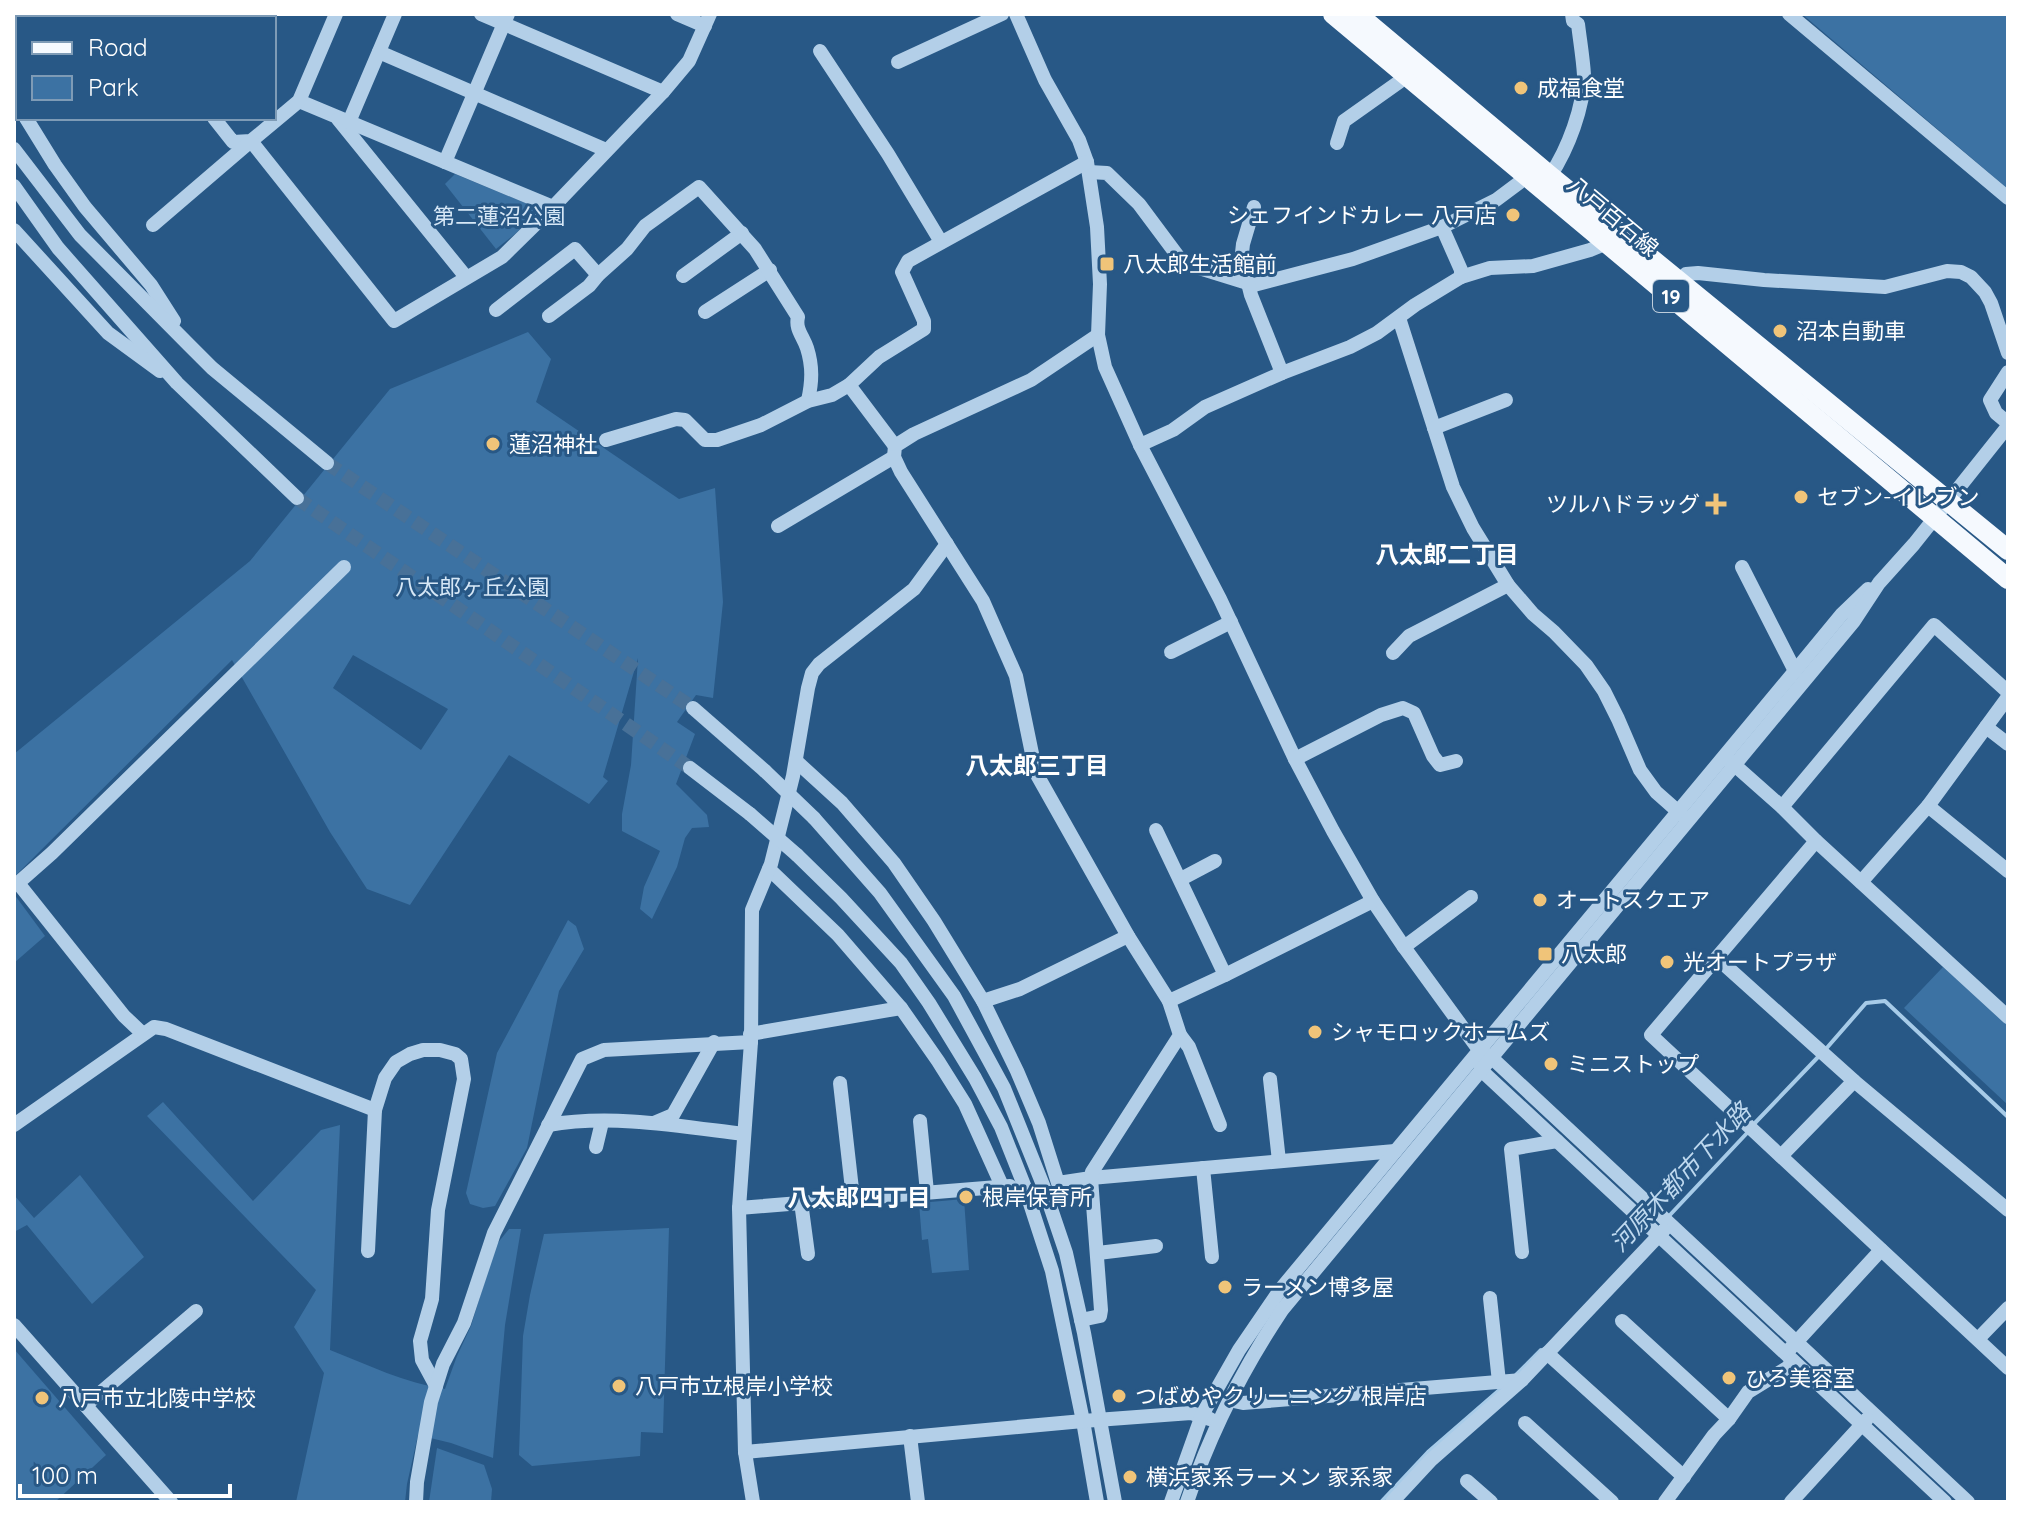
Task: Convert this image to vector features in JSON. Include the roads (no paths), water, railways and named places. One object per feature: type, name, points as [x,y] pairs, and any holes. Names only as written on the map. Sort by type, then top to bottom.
[{"type":"main road","name":"八戸百石線","points":[[1333,14],[2008,579]]},
{"type":"main road","name":"八戸百石線","points":[[1357,14],[2008,550]]},
{"type":"street","points":[[153,225],[299,101],[336,14]]},
{"type":"street","points":[[343,119],[379,52],[395,14]]},
{"type":"street","points":[[481,14],[506,19],[663,92]]},
{"type":"street","points":[[251,141],[394,321],[502,257],[663,92],[689,61],[708,20],[677,14]]},
{"type":"street","points":[[898,62],[1002,14]]},
{"type":"street","points":[[1016,14],[1045,80],[1079,140],[1088,167],[1097,227],[1100,284],[1098,335],[1105,367],[1140,445],[1231,622],[1295,759],[1373,901],[1485,1054],[1862,1425],[1945,1502]]},
{"type":"street","points":[[1550,176],[1581,105],[1583,63],[1578,24],[1573,21],[1572,14]]},
{"type":"street","points":[[1789,14],[2008,198]]},
{"type":"street","points":[[445,162],[506,19]]},
{"type":"street","points":[[820,51],[941,242]]},
{"type":"street","points":[[379,52],[606,150]]},
{"type":"street","points":[[1337,143],[1344,121],[1399,82],[1405,74]]},
{"type":"street","points":[[299,101],[553,207]]},
{"type":"street","points":[[343,119],[466,277]]},
{"type":"street","points":[[27,120],[85,207],[151,285],[189,345]]},
{"type":"street","points":[[216,120],[233,142],[251,141]]},
{"type":"street","points":[[14,149],[80,235],[189,345],[212,368],[327,463]]},
{"type":"street","points":[[606,440],[676,419],[685,420],[705,440],[717,440],[761,425],[808,401],[832,395],[849,385],[879,357],[924,329],[924,321],[902,272],[908,261],[1088,167],[1107,173],[1139,204],[1183,263],[1254,285],[1353,259],[1442,227],[1496,200],[1528,176]]},
{"type":"street","points":[[14,186],[58,248],[177,383],[297,498]]},
{"type":"street","points":[[549,316],[589,286],[627,249],[645,226],[699,187],[742,233],[770,270],[798,317],[796,326],[806,344],[812,367],[808,401]]},
{"type":"street","points":[[1254,207],[1243,244],[1244,282],[1282,373]]},
{"type":"street","points":[[1442,227],[1461,270],[1461,277]]},
{"type":"street","points":[[14,230],[108,333],[177,383]]},
{"type":"street","points":[[683,276],[742,233]]},
{"type":"street","points":[[1140,445],[1173,430],[1205,407],[1377,333],[1461,277],[1490,268],[1533,266],[1607,243]]},
{"type":"street","points":[[496,310],[575,249],[598,275]]},
{"type":"street","points":[[705,312],[770,270]]},
{"type":"street","points":[[1679,281],[1686,274],[1698,273],[1885,287],[1947,271],[1961,272],[1971,277],[1991,303],[2008,353]]},
{"type":"street","points":[[1399,318],[1453,487],[1473,528],[1508,585],[1586,665],[1604,691],[1640,770],[1656,792],[1683,816]]},
{"type":"street","points":[[778,526],[894,451],[914,434],[1031,380],[1098,335]]},
{"type":"street","points":[[1171,1502],[1202,1415],[1239,1350],[1280,1290],[1395,1151],[1485,1054],[1729,761],[1854,621],[1879,583],[1949,501],[2008,424],[1996,413],[1990,400],[2008,372]]},
{"type":"street","points":[[849,385],[894,451],[901,472],[983,601],[1016,676],[1036,773],[1128,936],[1169,1001],[1180,1035],[1189,1047],[1220,1125]]},
{"type":"street","points":[[1434,428],[1506,400]]},
{"type":"street","points":[[753,1502],[745,1452],[739,1208],[750,1038],[752,910],[769,869],[796,761],[812,673],[819,664],[914,589],[947,544]]},
{"type":"street","points":[[1729,761],[1795,671],[1842,614],[1914,544]]},
{"type":"street","points":[[143,1034],[124,1016],[18,883],[344,567]]},
{"type":"street","points":[[1742,567],[1795,671]]},
{"type":"street","points":[[1393,653],[1409,636],[1508,585]]},
{"type":"street","points":[[1171,652],[1231,622]]},
{"type":"street","points":[[1782,807],[1934,625],[2008,694],[1928,806],[1861,882]]},
{"type":"street","points":[[693,708],[814,818],[880,893],[954,996],[1004,1088],[1066,1253],[1115,1502]]},
{"type":"street","points":[[1295,759],[1381,715],[1403,708],[1414,713],[1440,765],[1456,761]]},
{"type":"street","points":[[1986,727],[2008,744]]},
{"type":"street","points":[[796,761],[842,803],[894,863],[934,921],[983,1001],[1017,1071],[1039,1123],[1058,1183],[1395,1151]]},
{"type":"street","points":[[1729,761],[2008,1017]]},
{"type":"street","points":[[690,768],[797,855],[901,963],[975,1078],[1001,1127],[1052,1271],[1097,1502]]},
{"type":"street","points":[[1928,806],[2008,871]]},
{"type":"street","points":[[1156,830],[1225,975]]},
{"type":"street","points":[[1816,841],[1651,1035],[2008,1368]]},
{"type":"street","points":[[1181,879],[1215,861]]},
{"type":"street","points":[[769,869],[838,935],[901,1008],[965,1104],[1002,1186]]},
{"type":"street","points":[[1404,947],[1471,897]]},
{"type":"street","points":[[1169,1001],[1373,901]]},
{"type":"street","points":[[983,1001],[1020,989],[1128,936]]},
{"type":"street","points":[[1717,958],[1854,1081],[2008,1210]]},
{"type":"street","points":[[416,1502],[431,1402],[443,1364],[464,1323],[494,1233],[582,1059],[604,1050],[750,1038],[901,1008]]},
{"type":"street","points":[[14,1125],[154,1027],[375,1110]]},
{"type":"street","points":[[1081,1320],[1100,1316],[1092,1172],[1180,1035]]},
{"type":"street","points":[[654,1123],[673,1115],[714,1042]]},
{"type":"street","points":[[368,1251],[375,1110],[385,1078],[396,1062],[410,1054],[423,1050],[455,1054],[461,1059],[464,1079],[438,1210],[432,1299],[420,1341],[422,1360],[436,1386]]},
{"type":"street","points":[[1187,1502],[1217,1422],[1255,1350],[1282,1310],[1482,1071],[1485,1054]]},
{"type":"street","points":[[1482,1071],[1557,1141],[1664,1229]]},
{"type":"street","points":[[1270,1079],[1279,1161]]},
{"type":"street","points":[[1781,1156],[1854,1081]]},
{"type":"street","points":[[840,1083],[853,1198]]},
{"type":"street","points":[[548,1125],[573,1121],[654,1123],[743,1134]]},
{"type":"street","points":[[920,1121],[927,1192]]},
{"type":"street","points":[[596,1147],[602,1122]]},
{"type":"street","points":[[1522,1252],[1511,1149],[1557,1141]]},
{"type":"street","points":[[1203,1168],[1212,1257]]},
{"type":"street","points":[[739,1208],[1024,1185]]},
{"type":"street","points":[[801,1202],[808,1254]]},
{"type":"street","points":[[1392,1502],[1431,1460],[1522,1380],[1664,1229]]},
{"type":"street","points":[[1098,1253],[1156,1246]]},
{"type":"street","points":[[1665,1502],[1748,1392],[1787,1368],[1791,1353],[1881,1250]]},
{"type":"street","points":[[1490,1298],[1499,1382]]},
{"type":"street","points":[[1978,1339],[2008,1308]]},
{"type":"street","points":[[86,1405],[196,1311]]},
{"type":"street","points":[[1622,1321],[1729,1419]]},
{"type":"street","points":[[14,1325],[171,1502]]},
{"type":"street","points":[[1547,1353],[1684,1477]]},
{"type":"street","points":[[1791,1353],[1872,1412],[1968,1502]]},
{"type":"street","points":[[1229,1400],[1243,1403],[1522,1380]]},
{"type":"street","points":[[1791,1502],[1872,1412]]},
{"type":"street","points":[[745,1452],[1191,1413],[1217,1422]]},
{"type":"street","points":[[1525,1423],[1612,1502]]},
{"type":"street","points":[[910,1436],[918,1502]]},
{"type":"street","points":[[1467,1481],[1491,1502]]},
{"type":"waterway","name":"河原木都市下水路","points":[[1825,1050],[1866,1003],[1885,1001],[2008,1117]]},
{"type":"waterway","name":"河原木都市下水路","points":[[1753,1125],[1819,1056]]},
{"type":"waterway","name":"河原木都市下水路","points":[[1669,1216],[1748,1132]]},
{"type":"waterway","name":"河原木都市下水路","points":[[1516,1375],[1541,1350]]},
{"type":"waterway","name":"河原木都市下水路","points":[[1381,1502],[1428,1452],[1504,1386]]},
{"type":"tunnel","points":[[327,463],[693,708]]},
{"type":"tunnel","points":[[297,498],[690,768]]},
{"type":"place","name":"成福食堂","points":[[1521,88]]},
{"type":"place","name":"シェフインドカレー 八戸店","points":[[1513,215]]},
{"type":"place","name":"八太郎生活館前","points":[[1107,264]]},
{"type":"place","name":"沼本自動車","points":[[1780,331]]},
{"type":"place","name":"蓮沼神社","points":[[493,444]]},
{"type":"place","name":"セブン-イレブン","points":[[1801,497]]},
{"type":"place","name":"ツルハドラッグ","points":[[1716,504]]},
{"type":"place","name":"オートスクエア","points":[[1540,900]]},
{"type":"place","name":"八太郎","points":[[1545,954]]},
{"type":"place","name":"光オートプラザ","points":[[1667,962]]},
{"type":"place","name":"シャモロックホームズ","points":[[1315,1032]]},
{"type":"place","name":"ミニストップ","points":[[1551,1064]]},
{"type":"place","name":"根岸保育所","points":[[966,1197]]},
{"type":"place","name":"ラーメン博多屋","points":[[1225,1287]]},
{"type":"place","name":"ひろ美容室","points":[[1729,1378]]},
{"type":"place","name":"八戸市立根岸小学校","points":[[619,1386]]},
{"type":"place","name":"つばめやクリーニング 根岸店","points":[[1119,1396]]},
{"type":"place","name":"八戸市立北陵中学校","points":[[42,1398]]},
{"type":"place","name":"横浜家系ラーメン 家系家","points":[[1130,1477]]},
{"type":"district","name":"八太郎二丁目","points":[[1447,554]]},
{"type":"district","name":"八太郎三丁目","points":[[1037,765]]},
{"type":"district","name":"八太郎四丁目","points":[[859,1197]]},
{"type":"park label","name":"第二蓮沼公園","points":[[499,216]]},
{"type":"park label","name":"八太郎ヶ丘公園","points":[[472,587]]}]
